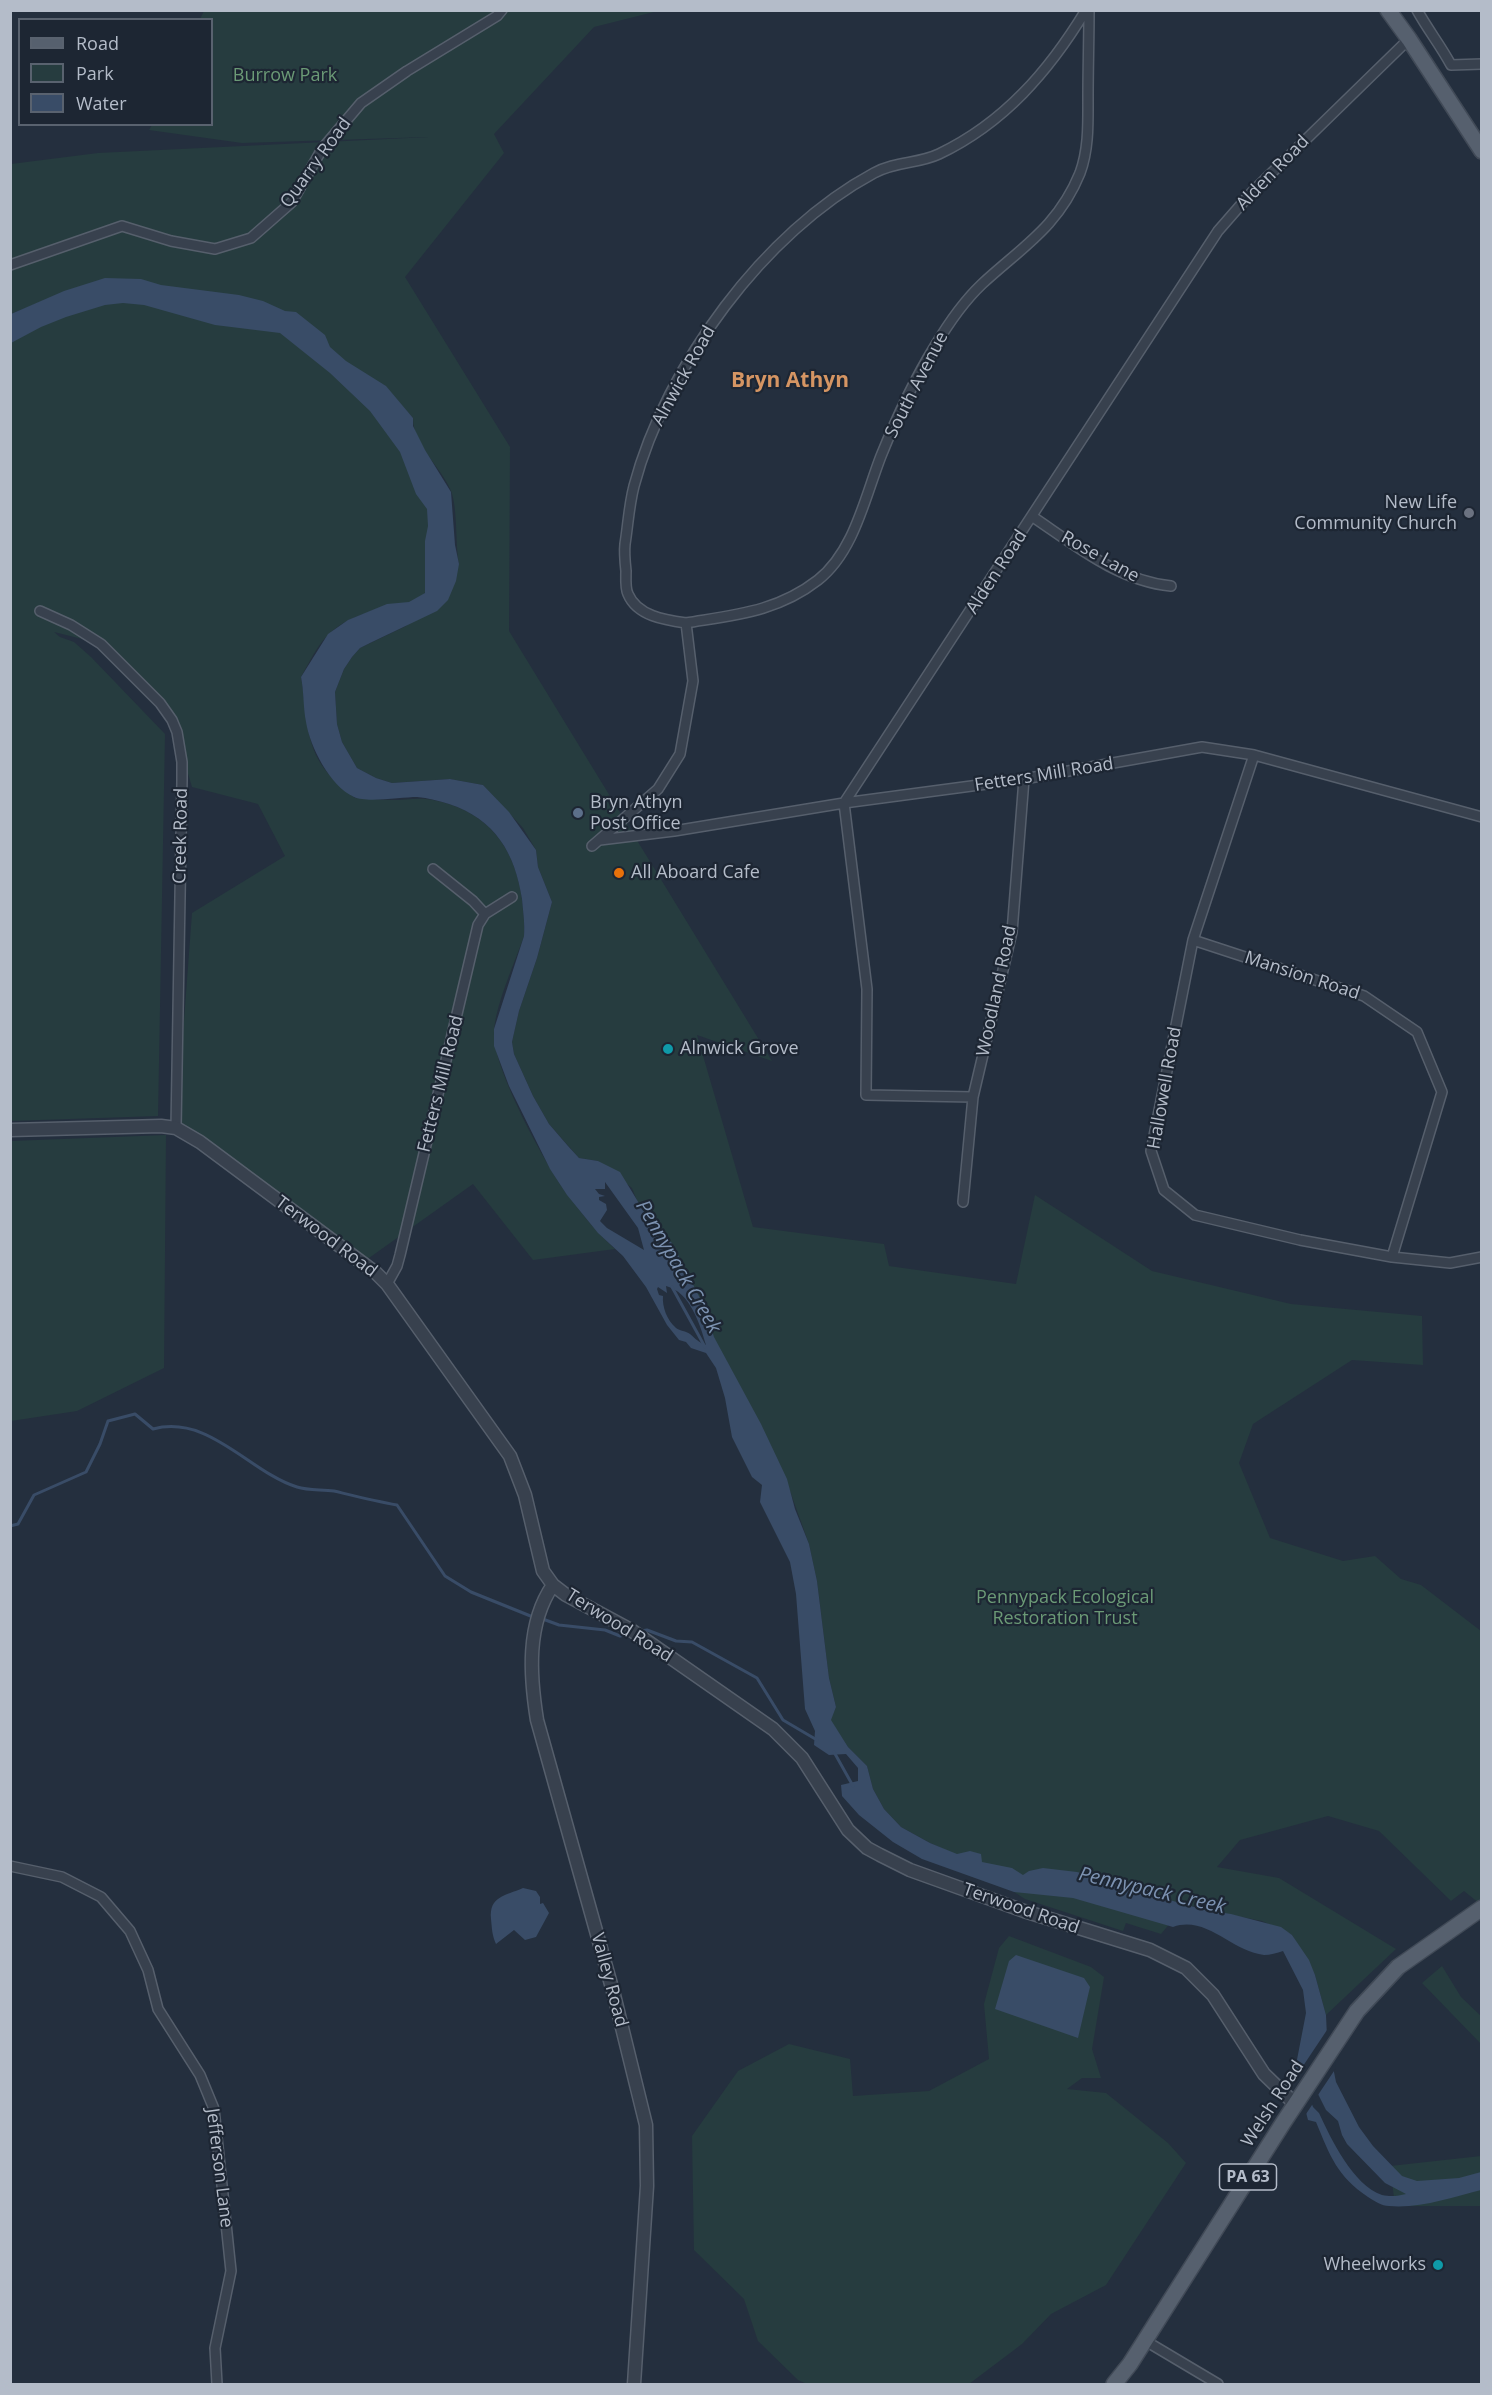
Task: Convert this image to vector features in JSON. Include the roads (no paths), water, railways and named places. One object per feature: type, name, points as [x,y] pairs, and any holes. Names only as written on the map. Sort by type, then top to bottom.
[{"type":"main road","points":[[1388,10],[1482,151]]},
{"type":"main road","name":"Welsh Road","points":[[1114,2385],[1357,2011],[1398,1967],[1482,1908]]},
{"type":"street","name":"Quarry Road","points":[[10,265],[122,226],[171,241],[215,249],[251,238],[292,202],[322,149],[361,103],[407,71],[497,16],[502,10]]},
{"type":"street","name":"South Avenue","points":[[686,623],[762,610],[772,606],[792,597],[819,579],[839,556],[853,529],[883,453],[917,380],[946,328],[980,286],[1038,236],[1056,218],[1069,199],[1081,170],[1088,139],[1088,10]]},
{"type":"street","name":"Alnwick Road","points":[[686,623],[663,620],[642,611],[633,602],[627,593],[624,550],[634,487],[652,435],[678,381],[710,327],[754,271],[802,222],[831,199],[890,165],[938,155],[975,133],[1002,113],[1041,76],[1088,10]]},
{"type":"street","points":[[1418,10],[1423,23],[1437,40],[1451,65],[1482,64]]},
{"type":"street","name":"Alden Road","points":[[844,803],[1218,231],[1252,192],[1409,39]]},
{"type":"street","name":"Rose Lane","points":[[1033,517],[1091,556],[1131,578],[1150,584],[1171,586]]},
{"type":"street","name":"Creek Road","points":[[40,611],[78,629],[111,653],[160,703],[177,732],[182,762],[182,781],[176,1128]]},
{"type":"street","name":"Fetters Mill Road","points":[[686,623],[693,681],[680,754],[658,789],[596,843],[844,803],[1024,779],[1202,747],[1254,755],[1482,818]]},
{"type":"street","name":"Hallowell Road","points":[[1254,755],[1193,940],[1151,1151],[1164,1190],[1195,1215],[1300,1240],[1392,1257],[1450,1263],[1482,1257]]},
{"type":"street","name":"Woodland Road","points":[[963,1202],[973,1097],[1012,932],[1024,779]]},
{"type":"street","points":[[844,803],[867,989],[866,1095],[973,1097]]},
{"type":"street","points":[[433,870],[473,901],[485,914],[512,897]]},
{"type":"street","name":"Fetters Mill Road","points":[[387,1284],[399,1261],[478,925],[485,914]]},
{"type":"street","name":"Mansion Road","points":[[1193,940],[1364,996],[1417,1032],[1442,1092],[1392,1257]]},
{"type":"street","name":"Terwood Road","points":[[10,1130],[150,1125],[176,1128],[200,1142],[376,1273],[387,1284],[510,1456],[525,1495],[543,1571],[553,1585],[631,1630],[784,1738],[810,1769],[848,1830],[874,1852],[933,1879],[1024,1911],[1150,1950],[1186,1968],[1213,1995],[1264,2074],[1297,2102]]},
{"type":"street","name":"Valley Road","points":[[553,1585],[540,1610],[531,1668],[537,1720],[614,1995],[646,2125],[647,2186],[634,2385]]},
{"type":"street","name":"Jefferson Lane","points":[[10,1866],[62,1877],[100,1897],[130,1931],[148,1970],[158,2008],[200,2075],[214,2109],[231,2271],[215,2348],[217,2385]]},
{"type":"street","points":[[1144,2340],[1218,2385]]},
{"type":"water","points":[[105,278],[141,279],[161,285],[239,295],[263,301],[285,311],[296,312],[325,335],[330,347],[346,361],[386,386],[413,418],[413,426],[425,450],[451,492],[455,545],[459,564],[456,581],[448,600],[437,611],[360,648],[352,657],[344,669],[335,692],[337,724],[342,742],[357,768],[392,783],[450,779],[483,785],[509,812],[536,850],[538,867],[552,902],[537,958],[519,1011],[512,1042],[514,1054],[549,1124],[579,1158],[598,1161],[620,1172],[654,1228],[672,1243],[704,1306],[714,1337],[761,1424],[787,1479],[795,1509],[809,1544],[817,1581],[829,1678],[836,1707],[831,1720],[848,1747],[867,1766],[873,1789],[884,1809],[901,1827],[930,1843],[957,1854],[970,1851],[981,1854],[982,1862],[1012,1868],[1023,1875],[1043,1868],[1077,1872],[1152,1891],[1166,1899],[1205,1910],[1281,1927],[1292,1935],[1309,1960],[1326,2015],[1327,2037],[1336,2082],[1359,2127],[1373,2146],[1402,2176],[1417,2181],[1459,2178],[1481,2172],[1481,2190],[1424,2204],[1386,2206],[1357,2189],[1342,2173],[1330,2155],[1316,2122],[1308,2120],[1295,2070],[1306,2013],[1303,1990],[1283,1951],[1264,1955],[1241,1948],[1197,1926],[1173,1927],[1073,1898],[1014,1892],[922,1859],[893,1842],[859,1815],[842,1796],[841,1785],[858,1781],[858,1768],[846,1754],[829,1755],[814,1745],[815,1731],[805,1709],[796,1594],[790,1562],[760,1502],[762,1485],[752,1477],[732,1437],[725,1398],[716,1368],[706,1353],[691,1348],[686,1342],[679,1340],[667,1325],[646,1287],[623,1256],[598,1233],[567,1195],[550,1169],[509,1086],[494,1046],[494,1029],[524,936],[519,882],[508,853],[500,840],[479,819],[449,804],[417,797],[360,799],[345,792],[322,765],[308,732],[301,677],[328,634],[348,620],[387,604],[409,602],[425,593],[427,509],[416,494],[400,452],[370,411],[330,373],[280,333],[215,325],[144,305],[123,303],[105,305],[66,317],[11,343],[11,314],[64,291]],"holes":[[[605,1182],[638,1228],[644,1250],[607,1228],[600,1221],[607,1210],[606,1204],[599,1200],[599,1197],[605,1196],[599,1194],[595,1189],[605,1189]],[[666,1286],[674,1289],[688,1302],[706,1345],[676,1328],[670,1321],[658,1287],[667,1293]],[[1306,2070],[1326,2110],[1338,2121],[1347,2144],[1385,2183],[1406,2194],[1382,2195],[1371,2190],[1352,2172],[1319,2113],[1313,2107],[1301,2075]]]},
{"type":"water","points":[[523,1888],[536,1891],[540,1897],[540,1904],[543,1903],[549,1913],[536,1937],[525,1940],[514,1930],[496,1944],[491,1919],[493,1906],[504,1895]]},
{"type":"water","points":[[1016,1955],[1084,1978],[1090,1987],[1078,2038],[995,2009],[1009,1961]]},
{"type":"waterway","name":"Pennypack Creek","points":[[672,1287],[705,1347]]},
{"type":"waterway","points":[[10,1526],[18,1524],[34,1495],[86,1472],[108,1421],[135,1414],[153,1429],[173,1427],[192,1430],[211,1437],[279,1480],[297,1487],[334,1491],[397,1505],[445,1576],[471,1592],[533,1617]]},
{"type":"waterway","points":[[540,1618],[559,1625],[605,1630],[620,1636],[629,1634]]},
{"type":"waterway","points":[[641,1631],[647,1630],[676,1641],[692,1642],[757,1678],[783,1720],[817,1740]]},
{"type":"waterway","name":"Pennypack Creek","points":[[834,1752],[853,1786]]},
{"type":"place","name":"New Life Community Church","points":[[1469,513]]},
{"type":"place","name":"Bryn Athyn Post Office","points":[[578,813]]},
{"type":"place","name":"All Aboard Cafe","points":[[619,873]]},
{"type":"place","name":"Alnwick Grove","points":[[668,1049]]},
{"type":"place","name":"Wheelworks","points":[[1438,2265]]},
{"type":"district","name":"Bryn Athyn","points":[[790,381]]},
{"type":"park label","name":"Burrow Park","points":[[285,76]]},
{"type":"park label","name":"Pennypack Ecological Restoration Trust","points":[[1065,1608]]}]
